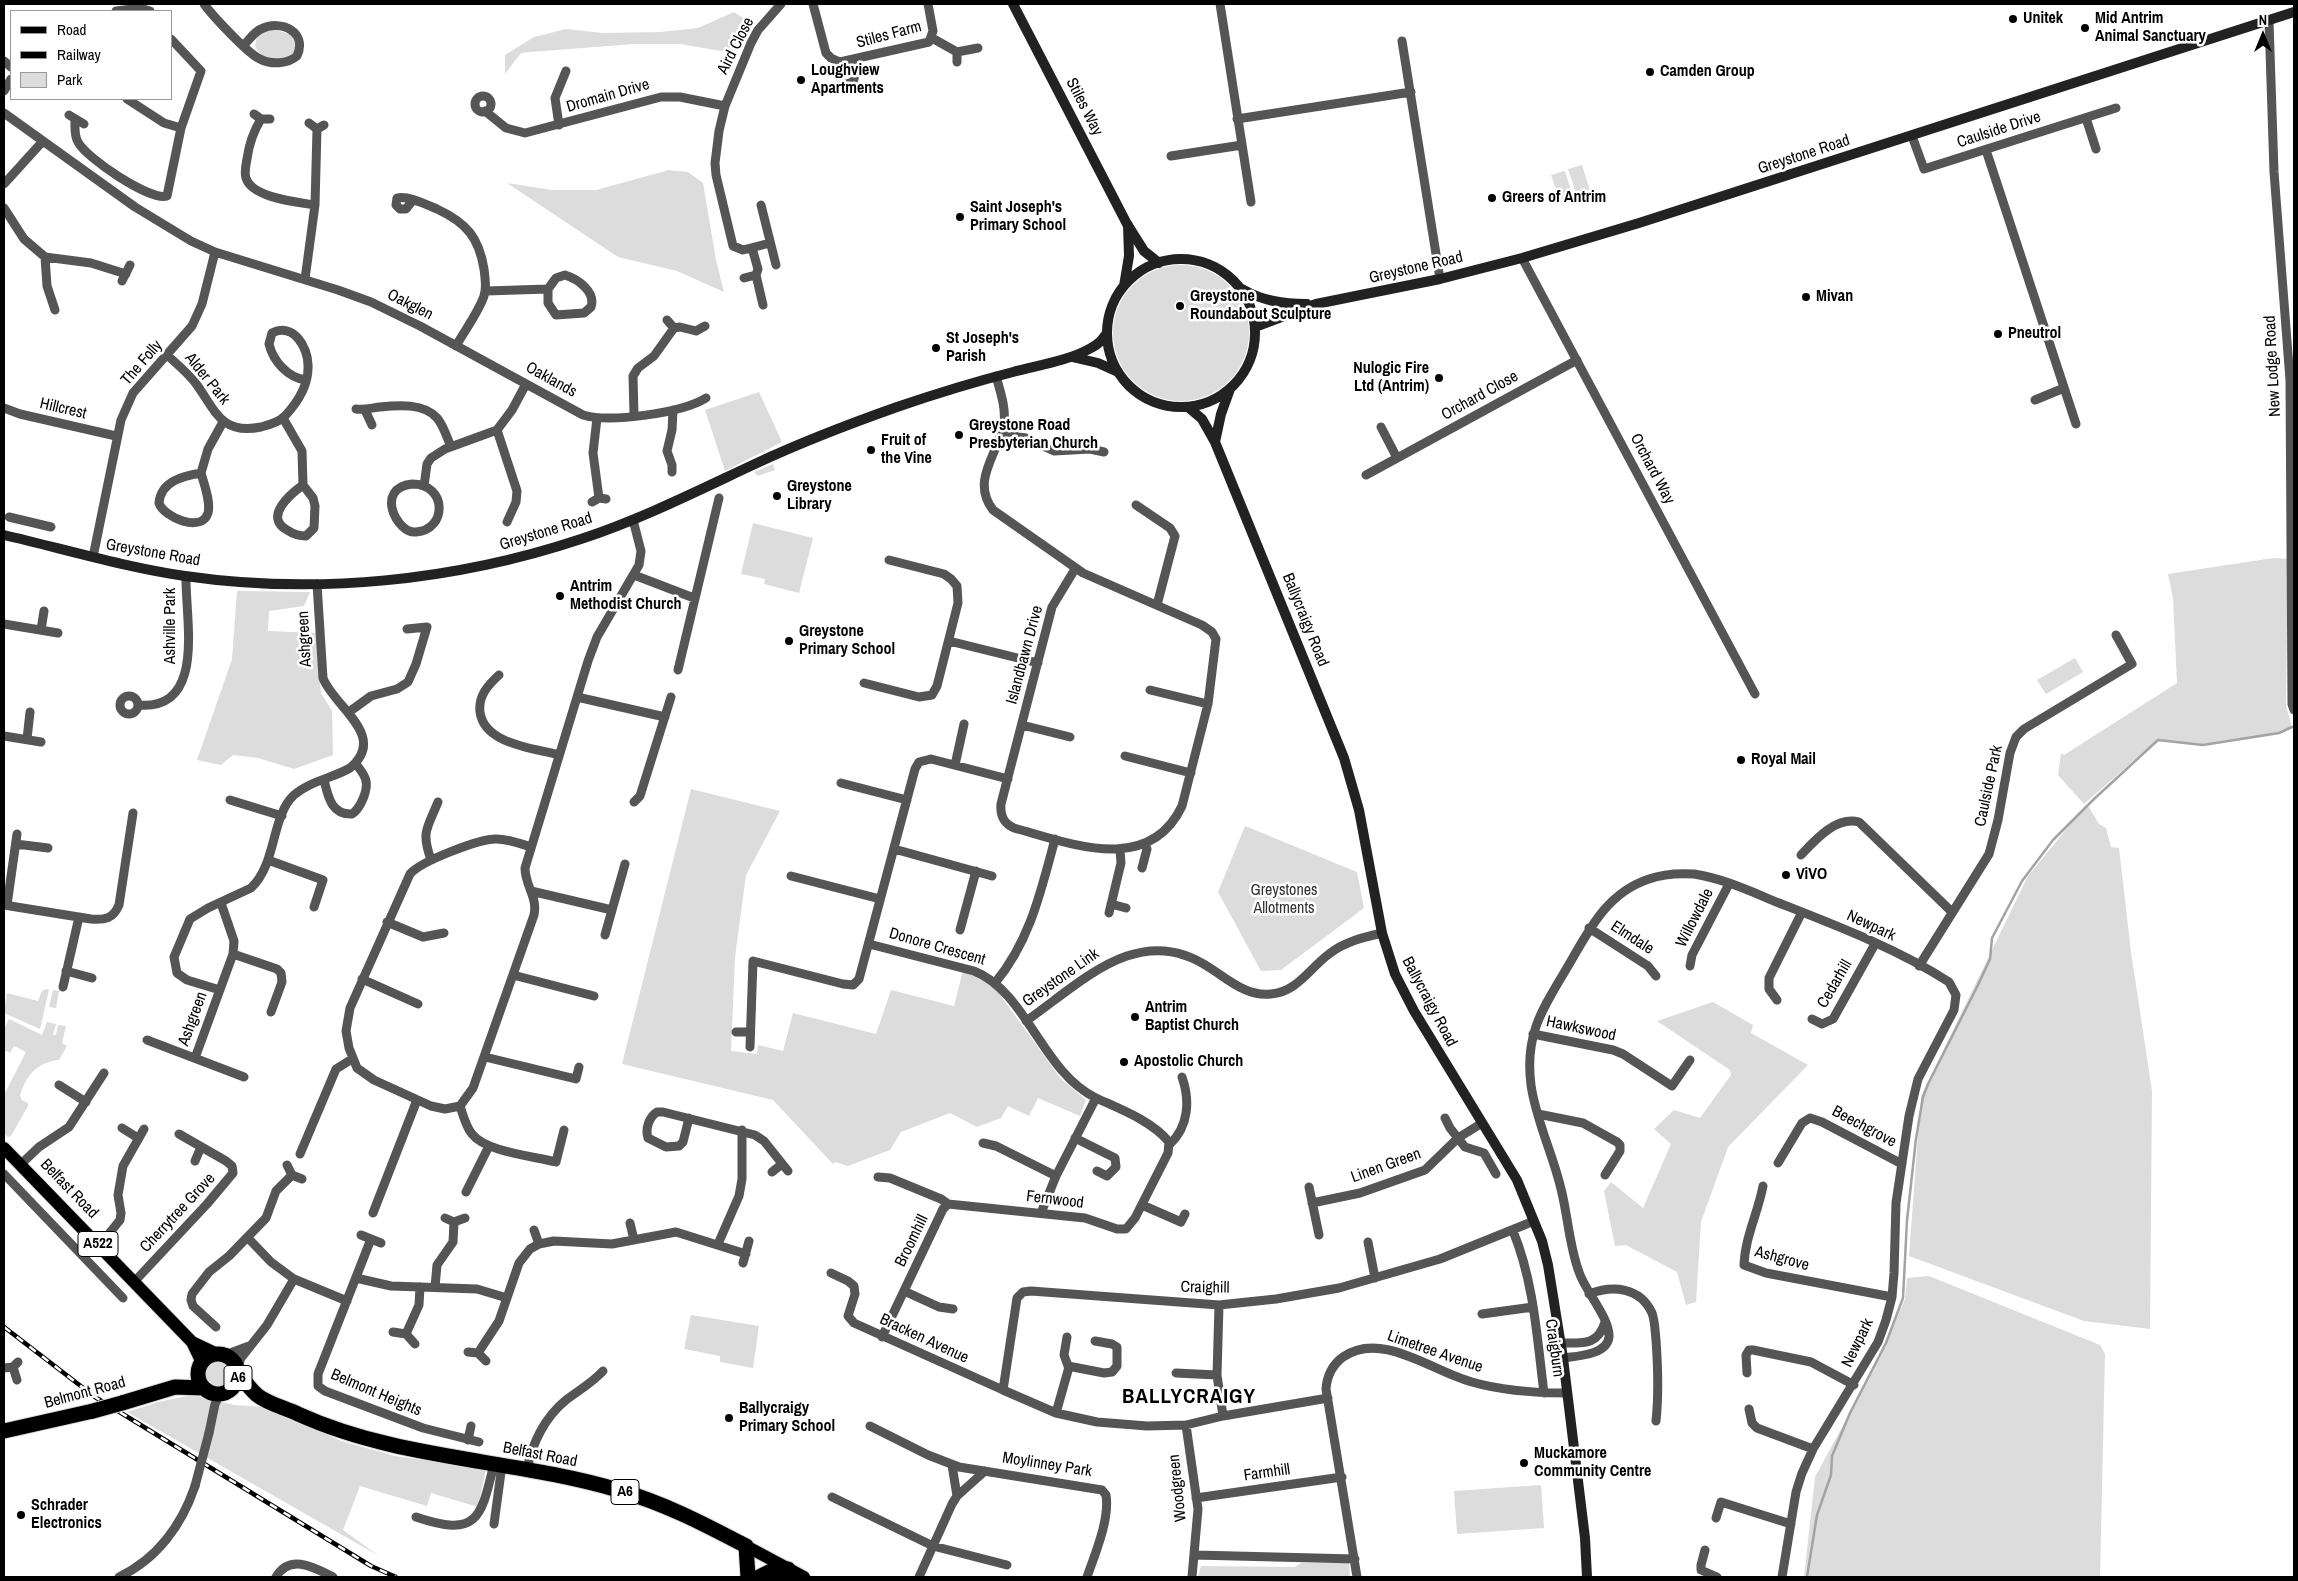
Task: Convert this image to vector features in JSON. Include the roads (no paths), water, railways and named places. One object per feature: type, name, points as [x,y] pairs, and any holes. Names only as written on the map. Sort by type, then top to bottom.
[{"type":"highway","name":"A6","points":[[211,1355],[221,1355],[233,1360],[238,1370],[236,1384],[215,1395],[199,1380],[201,1364],[211,1355]]},
{"type":"highway","name":"Belmont Road","points":[[4,1431],[93,1411],[175,1387],[201,1364]]},
{"type":"highway","name":"Belfast Road","points":[[238,1370],[248,1386],[259,1396],[315,1422],[401,1448],[498,1464],[617,1489],[680,1512],[746,1546]]},
{"type":"highway","name":"Belmont Road","points":[[175,1387],[215,1395]]},
{"type":"highway","name":"Belfast Road","points":[[215,1395],[259,1396]]},
{"type":"highway","points":[[746,1546],[748,1577]]},
{"type":"highway","points":[[759,1577],[770,1571],[788,1569]]},
{"type":"main road","name":"Stiles Way","points":[[1013,4],[1128,224],[1144,251],[1159,263]]},
{"type":"main road","name":"Greystone Road","points":[[1255,327],[1316,304],[1440,279],[1522,258],[1912,136],[2294,12]]},
{"type":"main road","name":"Stiles Way","points":[[1124,286],[1129,256],[1128,224]]},
{"type":"main road","points":[[1176,260],[1202,263],[1226,275],[1239,287],[1250,306],[1255,327],[1251,357],[1243,374],[1231,388],[1211,400],[1188,407],[1176,407],[1154,402],[1134,390],[1118,372],[1110,353],[1107,332],[1109,316],[1115,300],[1124,286],[1140,272],[1159,263],[1176,260]]},
{"type":"main road","name":"Greystone Road","points":[[1239,287],[1253,296],[1271,301],[1287,304],[1316,304]]},
{"type":"main road","name":"Greystone Road","points":[[4,536],[186,576],[256,583],[317,584],[410,577],[494,564],[582,539],[633,520],[838,428],[911,402],[1070,356],[1094,347],[1100,343],[1107,332]]},
{"type":"main road","name":"Greystone Road","points":[[1070,356],[1098,363],[1118,372]]},
{"type":"main road","points":[[1215,442],[1221,414],[1231,388]]},
{"type":"main road","name":"Ballycraigy Road","points":[[1188,407],[1202,419],[1215,442],[1344,758],[1359,810],[1382,933],[1404,993],[1517,1180],[1534,1221],[1548,1265],[1561,1343],[1585,1538],[1586,1577]]},
{"type":"main road","name":"Belfast Road","points":[[4,1148],[192,1342],[201,1364]]},
{"type":"main road","name":"Belfast Road","points":[[192,1342],[221,1355]]},
{"type":"main road","name":"Belfast Road","points":[[746,1546],[804,1577]]},
{"type":"street","points":[[204,4],[244,45],[260,60],[280,63],[296,58],[300,46],[299,39],[294,32],[277,26],[259,30],[244,45]]},
{"type":"street","name":"Aird Close","points":[[752,248],[740,250],[733,246],[716,175],[716,146],[725,106],[758,30],[781,4]]},
{"type":"street","name":"Stiles Farm","points":[[813,4],[826,53],[831,58],[840,62],[852,61],[929,42],[932,38],[932,24],[928,4]]},
{"type":"street","points":[[1220,4],[1251,202]]},
{"type":"street","points":[[118,8],[140,8],[147,10]]},
{"type":"street","name":"New Lodge Road","points":[[2269,21],[2274,172],[2290,380],[2292,704],[2294,710]]},
{"type":"street","name":"Stiles Farm","points":[[932,38],[956,52]]},
{"type":"street","points":[[84,124],[72,117],[76,139],[82,148],[140,190],[160,197],[167,196],[170,190],[181,128],[200,71],[172,40]]},
{"type":"street","points":[[1402,41],[1440,279]]},
{"type":"street","points":[[957,62],[956,52],[978,48]]},
{"type":"street","name":"Stiles Farm","points":[[823,90],[852,83],[855,76],[852,61]]},
{"type":"street","name":"Dromain Drive","points":[[559,126],[555,98],[566,72]]},
{"type":"street","points":[[1237,119],[1411,92]]},
{"type":"street","name":"Dromain Drive","points":[[485,111],[500,124],[518,133],[533,133],[661,97],[680,98],[725,106]]},
{"type":"street","points":[[129,100],[164,123],[181,128]]},
{"type":"street","name":"Caulside Drive","points":[[1912,136],[1924,169],[2116,108]]},
{"type":"street","points":[[4,113],[159,223],[214,252],[305,279],[315,205],[321,127],[309,123]]},
{"type":"street","points":[[261,117],[251,137],[248,152],[245,174],[250,185],[265,195],[315,205]]},
{"type":"street","points":[[2086,118],[2096,148]]},
{"type":"street","points":[[4,184],[43,141]]},
{"type":"street","points":[[1171,156],[1242,145]]},
{"type":"street","points":[[1986,150],[2076,424]]},
{"type":"street","points":[[413,200],[444,213],[474,236],[482,256],[486,291],[456,346]]},
{"type":"street","points":[[760,205],[776,265]]},
{"type":"street","points":[[4,208],[24,239],[45,258],[91,263],[126,274]]},
{"type":"street","points":[[763,305],[756,275],[758,269],[752,248],[770,243]]},
{"type":"street","name":"The Folly","points":[[93,557],[116,436],[133,393],[181,340],[196,318],[202,304],[214,252]]},
{"type":"street","points":[[45,258],[45,276],[53,306],[60,299]]},
{"type":"street","name":"Orchard Way","points":[[1522,258],[1755,694]]},
{"type":"street","points":[[565,275],[591,294],[592,307],[584,313],[556,315],[548,303],[548,289],[556,278],[565,275]]},
{"type":"street","points":[[744,278],[756,275]]},
{"type":"street","name":"Oakglen","points":[[305,279],[349,294],[412,322],[491,365]]},
{"type":"street","points":[[486,291],[548,289]]},
{"type":"street","points":[[667,320],[674,328]]},
{"type":"street","points":[[634,415],[633,376],[638,368],[654,356],[674,328],[680,327],[696,331],[705,326]]},
{"type":"street","points":[[303,485],[281,506],[277,516],[278,523],[284,528],[295,534],[306,536],[314,528],[316,512],[313,498],[303,485],[302,451],[283,418],[300,395],[306,380],[308,358],[302,343],[297,337],[285,331],[272,333],[269,344],[277,361],[291,376],[306,380]]},
{"type":"street","name":"Alder Park","points":[[167,355],[196,384],[215,414],[231,427],[253,429],[283,418]]},
{"type":"street","name":"Orchard Close","points":[[1366,475],[1577,360]]},
{"type":"street","name":"Oaklands","points":[[491,365],[583,415],[597,418],[672,410],[691,406],[706,398]]},
{"type":"street","points":[[996,376],[1004,412],[1001,434],[985,474],[984,487],[988,504],[1008,522],[1075,569],[1202,625],[1215,636],[1216,645],[1208,704],[1185,796],[1178,814],[1159,834],[1144,843],[1120,850],[1094,849],[1055,839]]},
{"type":"street","points":[[424,486],[427,464],[431,458],[451,447],[497,430],[512,410],[526,384]]},
{"type":"street","points":[[2035,400],[2064,388]]},
{"type":"street","points":[[372,425],[361,409],[396,406],[418,408],[428,412],[439,421],[451,447]]},
{"type":"street","name":"Hillcrest","points":[[4,408],[20,414],[116,436]]},
{"type":"street","points":[[672,410],[672,430],[667,451],[675,467]]},
{"type":"street","points":[[597,418],[593,453],[599,500]]},
{"type":"street","name":"Alder Park","points":[[201,473],[178,478],[164,488],[159,502],[165,513],[178,520],[191,522],[201,520],[206,516],[208,506],[201,473],[208,449],[223,422]]},
{"type":"street","points":[[1381,427],[1397,458]]},
{"type":"street","points":[[497,430],[517,491],[516,502],[505,516]]},
{"type":"street","points":[[1001,434],[1026,438],[1051,450],[1090,449],[1104,452]]},
{"type":"street","points":[[403,486],[424,486],[437,496],[440,511],[436,520],[426,529],[412,532],[403,526],[394,513],[391,504],[392,495],[396,489],[403,486]]},
{"type":"street","points":[[678,670],[719,498]]},
{"type":"street","points":[[1136,506],[1170,528],[1175,536],[1157,606]]},
{"type":"street","points":[[9,518],[51,527]]},
{"type":"street","points":[[530,847],[511,841],[489,839],[431,860],[416,867],[410,874],[350,1008],[346,1023],[347,1040],[356,1068],[367,1076],[438,1108],[460,1106],[474,1088],[535,907],[525,876],[530,847],[577,697],[597,637],[639,565],[641,551],[633,520]]},
{"type":"street","points":[[27,541],[30,523]]},
{"type":"street","points":[[864,683],[919,697],[931,696],[936,690],[959,597],[959,590],[955,582],[938,572],[888,560]]},
{"type":"street","name":"Islandbawn Drive","points":[[1055,839],[1009,826],[1002,816],[1001,804],[1052,608],[1075,569]]},
{"type":"street","points":[[634,575],[694,598]]},
{"type":"street","name":"Ashville Park","points":[[138,705],[156,705],[170,699],[177,691],[185,673],[188,658],[186,576]]},
{"type":"street","name":"Ashgreen","points":[[220,990],[181,977],[177,973],[173,961],[190,920],[251,888],[261,877],[289,800],[295,795],[356,764],[362,751],[360,729],[349,712],[327,687],[321,673],[317,584]]},
{"type":"street","points":[[41,630],[44,611]]},
{"type":"street","points":[[4,624],[58,633]]},
{"type":"street","points":[[349,712],[371,696],[397,689],[408,682],[416,664],[427,627],[407,628]]},
{"type":"street","name":"Caulside Park","points":[[1919,966],[1989,854],[1998,820],[2010,752],[2016,737],[2024,729],[2132,664],[2116,635]]},
{"type":"street","points":[[948,641],[1038,663]]},
{"type":"street","points":[[498,675],[486,688],[480,704],[482,720],[486,729],[498,738],[559,755]]},
{"type":"street","points":[[1150,690],[1208,704]]},
{"type":"street","points":[[577,697],[664,717]]},
{"type":"street","points":[[634,802],[640,796],[671,697]]},
{"type":"street","points":[[27,739],[30,712]]},
{"type":"street","points":[[955,765],[964,724]]},
{"type":"street","name":"Islandbawn Drive","points":[[1022,725],[1070,738]]},
{"type":"street","points":[[4,736],[41,742]]},
{"type":"street","points":[[1125,756],[1191,773]]},
{"type":"street","points":[[750,1048],[753,961],[849,985],[855,984],[859,979],[915,769],[920,761],[931,759],[1008,778]]},
{"type":"street","points":[[324,780],[333,807],[340,813],[352,814],[359,806],[366,785],[356,764]]},
{"type":"street","points":[[841,783],[907,800]]},
{"type":"street","points":[[230,800],[282,816]]},
{"type":"street","points":[[431,860],[425,835],[437,806],[444,814]]},
{"type":"street","points":[[17,834],[5,905],[103,920],[109,918],[116,911],[133,813]]},
{"type":"street","points":[[1801,854],[1825,831],[1850,820],[1859,822],[1952,912]]},
{"type":"street","name":"Donore Crescent","points":[[995,983],[1018,950],[1033,920],[1055,839]]},
{"type":"street","points":[[1142,868],[1147,849],[1144,843]]},
{"type":"street","points":[[16,844],[48,848]]},
{"type":"street","points":[[894,849],[992,876]]},
{"type":"street","points":[[1120,850],[1121,863],[1110,909],[1126,908]]},
{"type":"street","points":[[268,860],[323,880],[314,907]]},
{"type":"street","points":[[606,935],[625,864]]},
{"type":"street","points":[[960,930],[976,871]]},
{"type":"street","name":"Newpark","points":[[1605,1322],[1589,1294],[1574,1255],[1561,1188],[1538,1114],[1530,1072],[1532,1034],[1542,1009],[1589,928],[1611,901],[1622,892],[1650,879],[1664,875],[1694,874],[1729,884],[1802,912],[1875,944],[1949,982],[1955,991],[1954,1010],[1918,1079],[1909,1116],[1896,1203],[1892,1297],[1878,1342],[1813,1449],[1798,1485],[1782,1577]]},
{"type":"street","points":[[791,876],[880,900]]},
{"type":"street","name":"Willowdale","points":[[1690,966],[1692,955],[1729,884]]},
{"type":"street","points":[[531,891],[612,910]]},
{"type":"street","name":"Ashgreen","points":[[195,1058],[233,954],[234,941],[221,903]]},
{"type":"street","points":[[1777,1000],[1770,992],[1769,978],[1802,912]]},
{"type":"street","points":[[63,987],[79,917]]},
{"type":"street","points":[[387,922],[420,937],[444,933]]},
{"type":"street","name":"Elmdale","points":[[1589,928],[1648,966],[1656,976]]},
{"type":"street","name":"Greystone Link","points":[[1026,1021],[1108,962],[1136,952],[1159,950],[1180,953],[1203,963],[1243,989],[1258,994],[1272,994],[1284,991],[1296,984],[1337,948],[1359,939],[1382,933]]},
{"type":"street","name":"Donore Crescent","points":[[869,944],[974,971],[995,983],[1068,1076],[1081,1089],[1135,1117],[1162,1135],[1170,1144]]},
{"type":"street","name":"Cedarhill","points":[[1812,1020],[1822,1024],[1833,1020],[1875,944]]},
{"type":"street","points":[[233,954],[277,969],[281,973],[282,982],[271,1012]]},
{"type":"street","points":[[66,971],[92,978]]},
{"type":"street","points":[[513,975],[594,996]]},
{"type":"street","points":[[362,979],[418,1004]]},
{"type":"street","points":[[736,1032],[750,1032]]},
{"type":"street","name":"Hawkswood","points":[[1532,1034],[1613,1050],[1623,1054],[1672,1086],[1690,1060]]},
{"type":"street","name":"Ashgreen","points":[[147,1040],[244,1077]]},
{"type":"street","points":[[485,1057],[576,1079],[579,1067]]},
{"type":"street","points":[[300,1154],[336,1069],[352,1059]]},
{"type":"street","points":[[20,1165],[39,1147],[69,1127],[104,1072]]},
{"type":"street","points":[[1182,1077],[1187,1097],[1187,1110],[1180,1129],[1170,1144],[1168,1153],[1142,1204],[1181,1222],[1185,1214]]},
{"type":"street","points":[[59,1085],[86,1102]]},
{"type":"street","points":[[1041,1213],[1056,1176],[1096,1098]]},
{"type":"street","points":[[373,1213],[417,1100]]},
{"type":"street","points":[[460,1106],[469,1131],[473,1136],[489,1146],[556,1162],[564,1130]]},
{"type":"street","points":[[689,1118],[683,1142],[679,1146],[666,1147],[648,1138],[648,1123],[657,1112],[689,1118],[742,1130],[759,1138],[785,1167],[772,1172]]},
{"type":"street","points":[[1538,1114],[1583,1123],[1618,1142],[1621,1149],[1605,1175]]},
{"type":"street","points":[[1445,1118],[1465,1147],[1484,1153],[1496,1174]]},
{"type":"street","name":"Beechgrove","points":[[1778,1163],[1802,1123],[1810,1118],[1822,1122],[1902,1164]]},
{"type":"street","name":"Linen Green","points":[[1312,1203],[1360,1193],[1426,1170],[1458,1138],[1482,1123]]},
{"type":"street","points":[[122,1128],[138,1138]]},
{"type":"street","points":[[99,1246],[120,1220],[121,1213],[118,1195],[123,1166],[144,1129]]},
{"type":"street","points":[[718,1244],[739,1196],[742,1179],[742,1130]]},
{"type":"street","name":"Cherrytree Grove","points":[[134,1282],[232,1175],[233,1169],[230,1164],[178,1134]]},
{"type":"street","points":[[1075,1138],[1115,1158],[1116,1167],[1107,1176],[1097,1171]]},
{"type":"street","points":[[983,1143],[996,1146],[1056,1176]]},
{"type":"street","points":[[466,1192],[489,1146]]},
{"type":"street","name":"Cherrytree Grove","points":[[195,1161],[201,1147]]},
{"type":"street","points":[[288,1165],[292,1175],[302,1179]]},
{"type":"street","points":[[4,1174],[123,1298]]},
{"type":"street","points":[[216,1327],[193,1306],[192,1294],[209,1272],[248,1238],[266,1218],[276,1191],[292,1175]]},
{"type":"street","points":[[878,1177],[890,1178],[941,1199],[948,1204]]},
{"type":"street","points":[[23,1194],[36,1181]]},
{"type":"street","name":"Ashgrove","points":[[1763,1186],[1759,1206],[1748,1238],[1744,1265],[1766,1273],[1892,1297]]},
{"type":"street","points":[[1309,1188],[1319,1234]]},
{"type":"street","name":"Fernwood","points":[[948,1204],[1089,1219],[1123,1230],[1132,1224],[1142,1204]]},
{"type":"street","name":"Broomhill","points":[[882,1337],[943,1210],[948,1204]]},
{"type":"street","points":[[445,1218],[454,1222],[465,1218]]},
{"type":"street","name":"Craighill","points":[[1003,1390],[1016,1301],[1018,1296],[1024,1291],[1219,1305],[1310,1294],[1440,1259],[1534,1221]]},
{"type":"street","points":[[435,1287],[437,1265],[453,1242],[454,1222]]},
{"type":"street","points":[[630,1223],[634,1240]]},
{"type":"street","points":[[534,1230],[539,1244]]},
{"type":"street","name":"Craigburn","points":[[1512,1230],[1525,1264],[1533,1307],[1544,1393]]},
{"type":"street","points":[[478,1353],[499,1320],[519,1263],[530,1249],[539,1244],[554,1241],[612,1244],[676,1232],[746,1254]]},
{"type":"street","points":[[361,1235],[381,1243]]},
{"type":"street","points":[[248,1238],[271,1262],[294,1279],[346,1301]]},
{"type":"street","name":"Belmont Heights","points":[[371,1239],[318,1374],[318,1386],[423,1428],[479,1442]]},
{"type":"street","points":[[743,1263],[749,1241]]},
{"type":"street","points":[[1368,1242],[1375,1278]]},
{"type":"street","name":"Bracken Avenue","points":[[831,1273],[854,1286],[855,1294],[848,1310],[850,1320],[882,1337],[1003,1390]]},
{"type":"street","points":[[356,1278],[380,1285],[477,1289],[507,1298]]},
{"type":"street","points":[[238,1370],[249,1346],[267,1325],[294,1279]]},
{"type":"street","points":[[406,1334],[419,1305],[420,1287]]},
{"type":"street","points":[[1589,1294],[1608,1288],[1622,1289],[1639,1299],[1651,1312],[1659,1373],[1656,1421]]},
{"type":"street","name":"Broomhill","points":[[904,1291],[939,1307],[953,1309]]},
{"type":"street","points":[[1219,1305],[1217,1375],[1223,1416]]},
{"type":"street","name":"Craigburn","points":[[1482,1314],[1533,1307]]},
{"type":"street","points":[[1561,1343],[1581,1343],[1594,1340],[1600,1334],[1605,1322]]},
{"type":"street","points":[[1563,1358],[1590,1353],[1604,1347],[1609,1336],[1605,1322]]},
{"type":"street","points":[[393,1332],[406,1334],[415,1344]]},
{"type":"street","points":[[1066,1338],[1065,1360],[1070,1367],[1104,1373],[1115,1370],[1118,1356],[1117,1347],[1112,1344],[1095,1342]]},
{"type":"street","points":[[221,1355],[249,1346]]},
{"type":"street","name":"Limetree Avenue","points":[[1357,1577],[1328,1398],[1327,1383],[1336,1363],[1354,1351],[1385,1348],[1470,1382],[1505,1389],[1567,1393]]},
{"type":"street","points":[[1747,1373],[1746,1354],[1748,1350],[1754,1350],[1811,1362],[1854,1384]]},
{"type":"street","points":[[468,1352],[478,1353],[486,1361]]},
{"type":"street","points":[[12,1366],[17,1380]]},
{"type":"street","points":[[1056,1413],[1070,1367]]},
{"type":"street","points":[[527,1470],[535,1442],[552,1413],[567,1399],[591,1383],[603,1371]]},
{"type":"street","points":[[1176,1373],[1217,1375]]},
{"type":"street","points":[[1003,1390],[1056,1413],[1097,1422],[1127,1425],[1186,1425],[1223,1416],[1328,1398]]},
{"type":"street","points":[[119,1577],[141,1564],[165,1541],[184,1512],[196,1486],[209,1433],[215,1395]]},
{"type":"street","points":[[1749,1409],[1752,1423],[1757,1428],[1813,1449]]},
{"type":"street","name":"Woodgreen","points":[[1186,1425],[1198,1521],[1192,1577]]},
{"type":"street","points":[[468,1440],[470,1426]]},
{"type":"street","points":[[870,1426],[952,1465],[985,1471]]},
{"type":"street","points":[[416,1517],[447,1526],[459,1525],[474,1518],[482,1508],[498,1464]]},
{"type":"street","points":[[494,1524],[498,1464]]},
{"type":"street","points":[[952,1465],[957,1496]]},
{"type":"street","points":[[919,1577],[957,1496],[985,1471]]},
{"type":"street","name":"Moylinney Park","points":[[985,1471],[1096,1488],[1106,1495],[1106,1507],[1100,1534],[1087,1577]]},
{"type":"street","name":"Farmhill","points":[[1196,1498],[1342,1477]]},
{"type":"street","points":[[832,1498],[933,1546],[1007,1565]]},
{"type":"street","points":[[1716,1518],[1721,1502],[1791,1524]]},
{"type":"street","points":[[1706,1550],[1701,1570],[1717,1577]]},
{"type":"street","points":[[1195,1554],[1355,1559]]},
{"type":"street","points":[[276,1577],[287,1566],[299,1564],[333,1577]]},
{"type":"waterway","points":[[1807,1577],[1817,1515],[1831,1475],[1832,1456],[1850,1413],[1886,1343],[1903,1298],[1907,1220],[1916,1139],[1923,1097],[1990,959],[1992,938],[2022,881],[2053,840],[2158,740],[2203,745],[2279,733],[2292,727]]},
{"type":"railway","points":[[4,1327],[95,1397],[371,1566],[396,1577]]},
{"type":"place","name":"Unitek","points":[[2013,19]]},
{"type":"place","name":"Mid Antrim Animal Sanctuary","points":[[2085,28]]},
{"type":"place","name":"Camden Group","points":[[1650,72]]},
{"type":"place","name":"Loughview Apartments","points":[[801,80]]},
{"type":"place","name":"Greers of Antrim","points":[[1492,198]]},
{"type":"place","name":"Saint Joseph's Primary School","points":[[960,217]]},
{"type":"place","name":"Mivan","points":[[1806,297]]},
{"type":"place","name":"Greystone Roundabout Sculpture","points":[[1180,306]]},
{"type":"place","name":"Pneutrol","points":[[1998,334]]},
{"type":"place","name":"St Joseph's Parish","points":[[936,348]]},
{"type":"place","name":"Nulogic Fire Ltd (Antrim)","points":[[1439,378]]},
{"type":"place","name":"Greystone Road Presbyterian Church","points":[[959,435]]},
{"type":"place","name":"Fruit of the Vine","points":[[871,450]]},
{"type":"place","name":"Greystone Library","points":[[777,496]]},
{"type":"place","name":"Antrim Methodist Church","points":[[560,596]]},
{"type":"place","name":"Greystone Primary School","points":[[789,641]]},
{"type":"place","name":"Royal Mail","points":[[1741,760]]},
{"type":"place","name":"ViVO","points":[[1786,875]]},
{"type":"place","name":"Antrim Baptist Church","points":[[1135,1017]]},
{"type":"place","name":"Apostolic Church","points":[[1124,1062]]},
{"type":"place","name":"Ballycraigy Primary School","points":[[729,1418]]},
{"type":"place","name":"Muckamore Community Centre","points":[[1524,1463]]},
{"type":"place","name":"Schrader Electronics","points":[[21,1515]]},
{"type":"district","name":"BALLYCRAIGY","points":[[1189,1397]]},
{"type":"park label","name":"Greystones Allotments","points":[[1284,900]]}]
